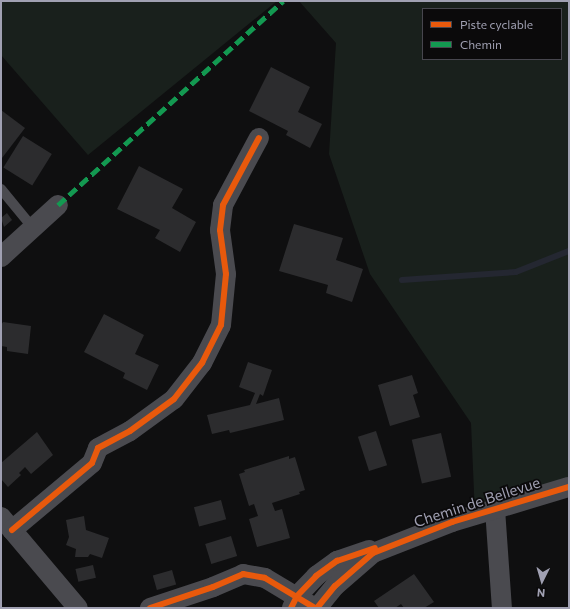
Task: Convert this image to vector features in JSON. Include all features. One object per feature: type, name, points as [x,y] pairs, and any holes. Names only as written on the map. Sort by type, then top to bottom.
[{"type":"street","points":[[78,608],[7,523],[92,463],[98,448],[130,431],[174,399],[202,363],[221,325],[226,274],[220,230],[223,205],[259,138]]},
{"type":"street","points":[[1,257],[58,205]]},
{"type":"street","name":"Chemin de Bellevue","points":[[294,602],[316,576],[337,561],[394,544],[495,509],[569,487]]},
{"type":"street","points":[[495,509],[502,608]]},
{"type":"street","name":"Chemin de Bellevue","points":[[150,608],[213,588],[243,574],[265,578],[294,602],[316,608],[349,572],[373,553],[394,544]]},
{"type":"lane","points":[[1,189],[33,228]]},
{"type":"shaded area","points":[[1,1],[277,1],[88,155],[1,55]]},
{"type":"shaded area","points":[[299,1],[569,1],[569,486],[475,515],[471,423],[370,274],[329,154],[336,43]]},
{"type":"building","points":[[271,67],[310,87],[298,112],[322,124],[310,148],[286,135],[288,131],[249,111]]},
{"type":"building","points":[[1,110],[25,128],[2,158],[1,158]]},
{"type":"building","points":[[23,136],[52,154],[32,185],[3,167]]},
{"type":"building","points":[[139,166],[183,189],[172,208],[196,222],[180,252],[155,238],[160,230],[117,209]]},
{"type":"building","points":[[7,213],[12,220],[4,227],[1,218]]},
{"type":"building","points":[[294,224],[343,238],[336,260],[363,269],[352,302],[326,293],[328,285],[279,271]]},
{"type":"building","points":[[104,314],[144,335],[135,354],[159,365],[147,390],[123,378],[125,373],[84,352]]},
{"type":"building","points":[[3,322],[31,326],[28,354],[7,351],[7,347],[1,346],[1,325]]},
{"type":"building","points":[[248,362],[272,370],[263,396],[260,394],[256,404],[279,398],[284,420],[230,433],[229,430],[212,434],[207,415],[250,405],[255,393],[239,387]]},
{"type":"building","points":[[412,375],[418,393],[413,395],[420,417],[390,426],[378,385]]},
{"type":"building","points":[[376,431],[387,465],[369,471],[358,437]]},
{"type":"building","points":[[37,432],[53,455],[31,474],[25,467],[19,473],[21,475],[8,487],[1,479],[1,463]]},
{"type":"building","points":[[441,433],[451,477],[422,484],[412,440]]},
{"type":"building","points":[[289,456],[289,459],[295,457],[305,490],[299,492],[300,494],[272,503],[275,511],[282,509],[290,538],[257,547],[249,519],[258,516],[254,504],[249,506],[239,474],[245,472],[244,470]]},
{"type":"building","points":[[221,500],[226,519],[199,527],[194,507]]},
{"type":"building","points":[[84,516],[86,530],[109,538],[102,558],[90,554],[88,557],[75,557],[76,549],[66,545],[69,537],[66,520]]},
{"type":"building","points":[[231,536],[237,556],[211,564],[205,544]]},
{"type":"building","points":[[93,565],[96,578],[78,582],[75,569]]},
{"type":"building","points":[[172,570],[176,584],[157,590],[153,576]]},
{"type":"building","points":[[414,574],[434,602],[424,608],[404,608],[401,604],[395,608],[379,608],[374,601]]},
{"type":"waterway","points":[[402,280],[516,272],[569,251]]},
{"type":"marked path","points":[[58,205],[283,1]]},
{"type":"cycle path","points":[[12,530],[92,463],[98,448],[130,431],[174,399],[202,363],[221,325],[226,274],[220,230],[223,205],[259,138]]},
{"type":"cycle path","points":[[317,608],[335,586],[373,553],[452,522],[569,487]]},
{"type":"cycle path","points":[[291,608],[297,596],[316,576],[337,561],[375,548]]},
{"type":"cycle path","points":[[150,608],[213,587],[243,574],[265,578],[315,608]]}]
